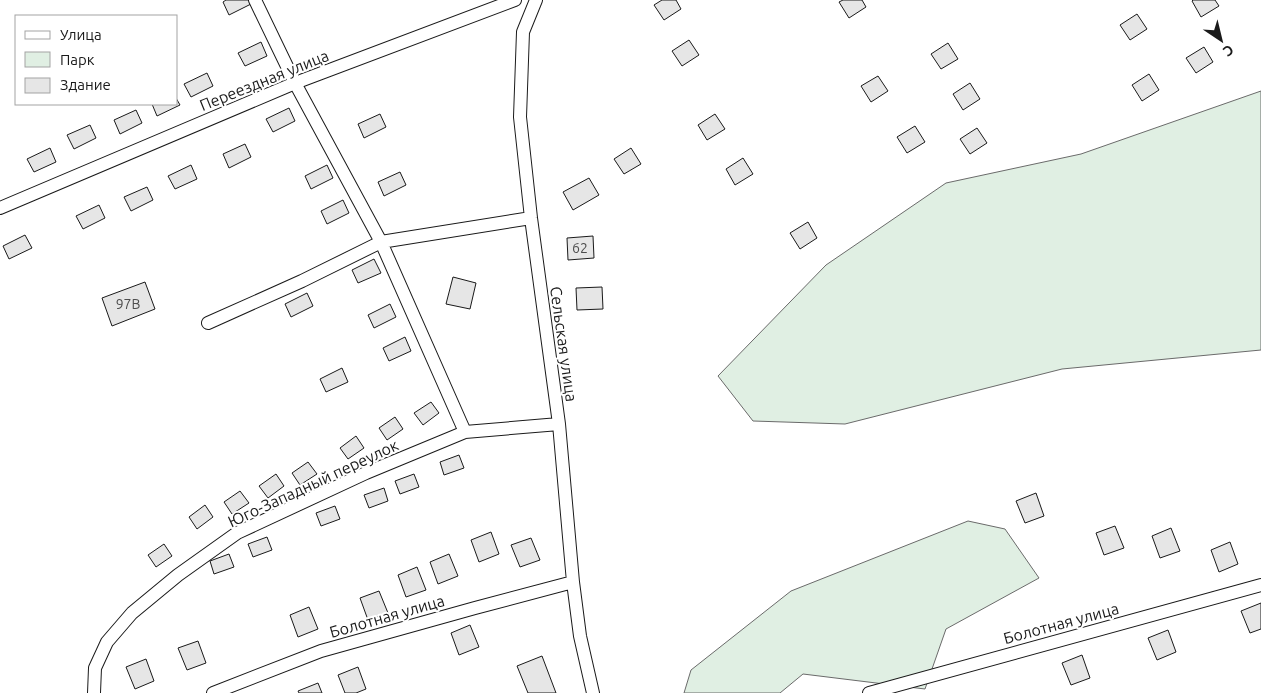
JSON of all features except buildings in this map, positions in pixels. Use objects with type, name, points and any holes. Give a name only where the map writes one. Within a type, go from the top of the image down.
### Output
[{"type":"street","points":[[255,0],[295,84],[381,242],[464,432]]},
{"type":"street","name":"Переездная улица","points":[[0,208],[295,84],[515,0]]},
{"type":"street","name":"Сельская улица","points":[[536,0],[523,32],[520,117],[531,218],[559,424],[573,582],[580,636],[593,693]]},
{"type":"street","points":[[208,323],[302,281],[381,242],[531,218]]},
{"type":"street","name":"Юго-Западный переулок","points":[[94,693],[94,668],[107,642],[132,613],[178,575],[237,533],[464,432],[559,424]]},
{"type":"street","name":"Болотная улица","points":[[213,693],[321,651],[573,582]]},
{"type":"street","name":"Болотная улица","points":[[869,693],[1261,585]]},
{"type":"green space","points":[[1261,91],[1261,350],[1062,369],[845,424],[753,421],[718,376],[826,265],[946,183],[1081,154]]},
{"type":"green space","points":[[968,521],[1005,529],[1039,578],[946,629],[925,689],[803,674],[780,693],[684,693],[691,670],[791,591]]}]
